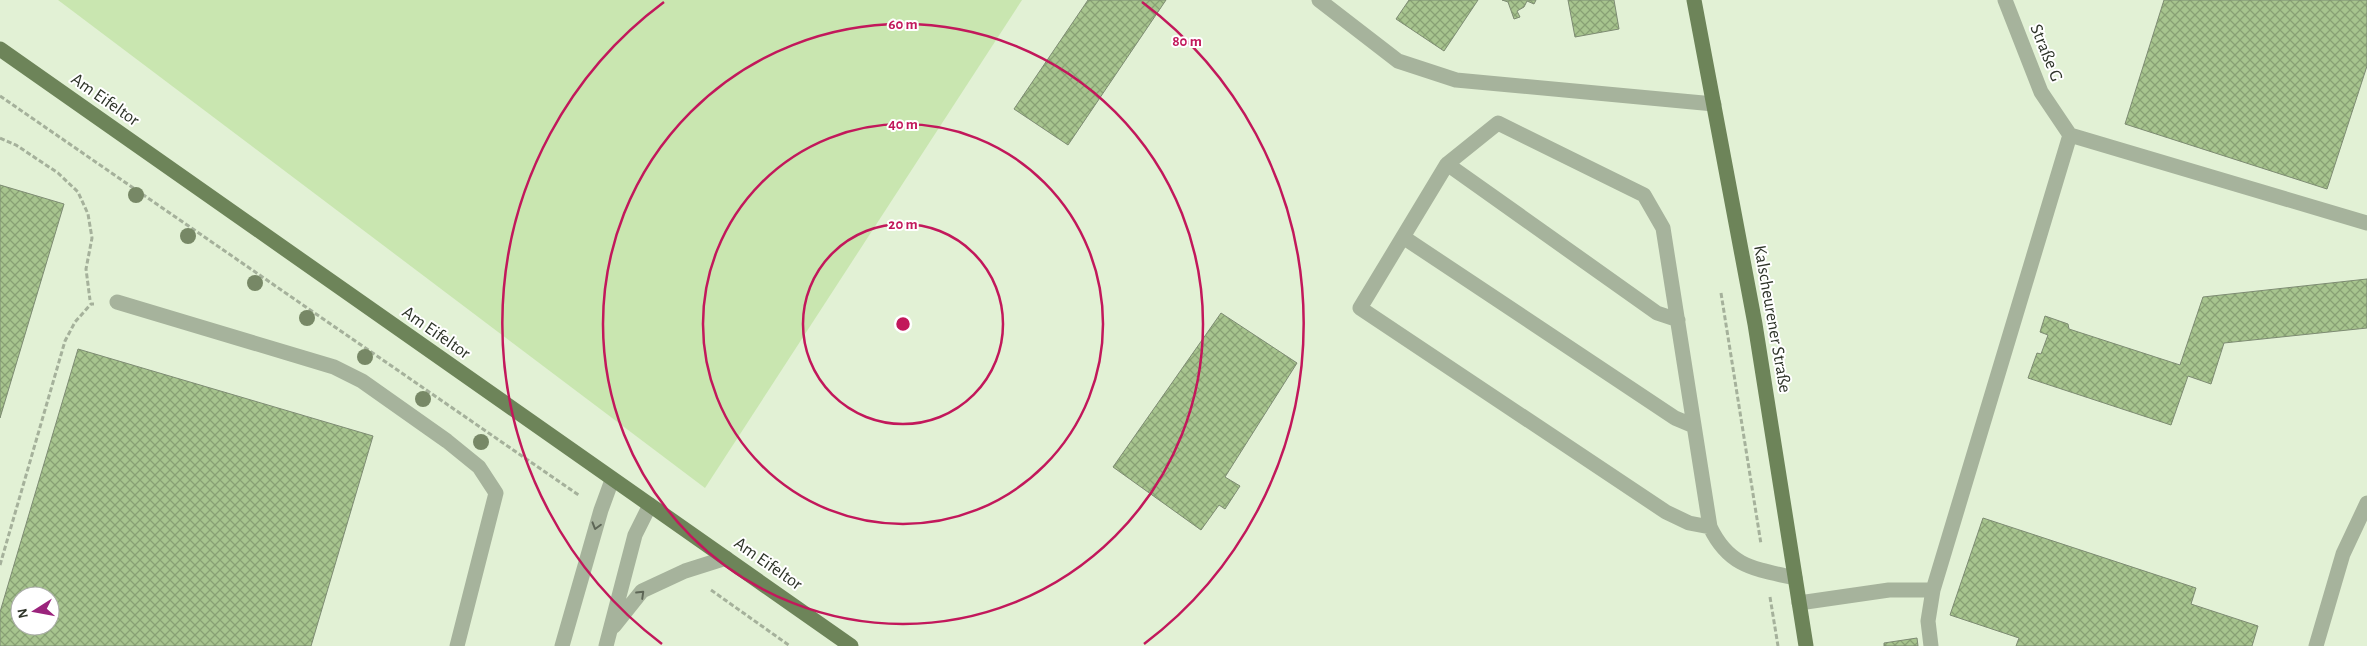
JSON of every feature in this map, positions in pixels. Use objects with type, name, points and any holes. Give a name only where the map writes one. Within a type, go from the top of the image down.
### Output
[{"type":"main road","name":"Kalscheurener Straße","points":[[1694,0],[1755,324],[1806,646]]},
{"type":"main road","name":"Am Eifeltor","points":[[0,49],[851,646]]},
{"type":"street","points":[[1319,0],[1398,61],[1456,80],[1714,104]]},
{"type":"street","name":"Straße G","points":[[2005,0],[2041,92],[2070,135]]},
{"type":"street","points":[[1710,527],[1690,523],[1666,512],[1360,308],[1447,164],[1498,122],[1644,196],[1663,228],[1710,527],[1718,545],[1734,560],[1795,578]]},
{"type":"street","points":[[1932,646],[1928,621],[1933,590],[2070,135],[2367,223]]},
{"type":"street","points":[[1447,164],[1657,313],[1678,320]]},
{"type":"street","points":[[1404,237],[1675,418],[1694,426]]},
{"type":"street","points":[[117,302],[334,367],[362,381],[447,441],[479,467],[496,493],[457,646]]},
{"type":"street","points":[[562,646],[601,510],[612,480]]},
{"type":"street","points":[[2316,646],[2343,554],[2367,503]]},
{"type":"street","points":[[608,639],[635,535],[650,505]]},
{"type":"street","points":[[608,639],[642,591],[685,571],[726,558]]},
{"type":"street","points":[[1799,603],[1889,590],[1933,590]]},
{"type":"path","points":[[0,96],[601,510]]},
{"type":"path","points":[[0,138],[16,145],[58,173],[78,192],[88,214],[92,238],[86,269],[91,304]]},
{"type":"path","points":[[1720,288],[1778,646]]},
{"type":"path","points":[[0,565],[65,341],[75,322],[91,304],[117,302]]},
{"type":"path","points":[[685,571],[790,646]]},
{"type":"green space","points":[[58,0],[1022,0],[705,488]]},
{"type":"building","points":[[1088,0],[1166,0],[1068,145],[1014,109]]},
{"type":"building","points":[[1409,0],[1478,0],[1444,51],[1396,19]]},
{"type":"building","points":[[1502,0],[1536,0],[1534,4],[1527,1],[1524,7],[1517,11],[1520,17],[1514,19],[1508,2]]},
{"type":"building","points":[[1568,0],[1614,0],[1619,29],[1575,37]]},
{"type":"building","points":[[2164,0],[2367,0],[2367,66],[2327,189],[2125,124]]},
{"type":"building","points":[[0,185],[64,204],[0,418]]},
{"type":"building","points":[[2367,279],[2367,328],[2224,343],[2211,384],[2188,376],[2171,425],[2028,378],[2037,353],[2041,354],[2048,335],[2040,332],[2045,316],[2068,324],[2069,329],[2180,365],[2203,297]]},
{"type":"building","points":[[1221,313],[1297,363],[1225,477],[1240,486],[1225,509],[1219,505],[1201,530],[1113,467]]},
{"type":"building","points":[[78,349],[373,436],[311,646],[0,646],[0,612]]},
{"type":"building","points":[[1983,518],[2196,588],[2191,604],[2258,626],[2252,646],[2016,646],[2019,638],[1950,615]]},
{"type":"building","points":[[1917,638],[1918,646],[1884,646],[1884,643]]}]
